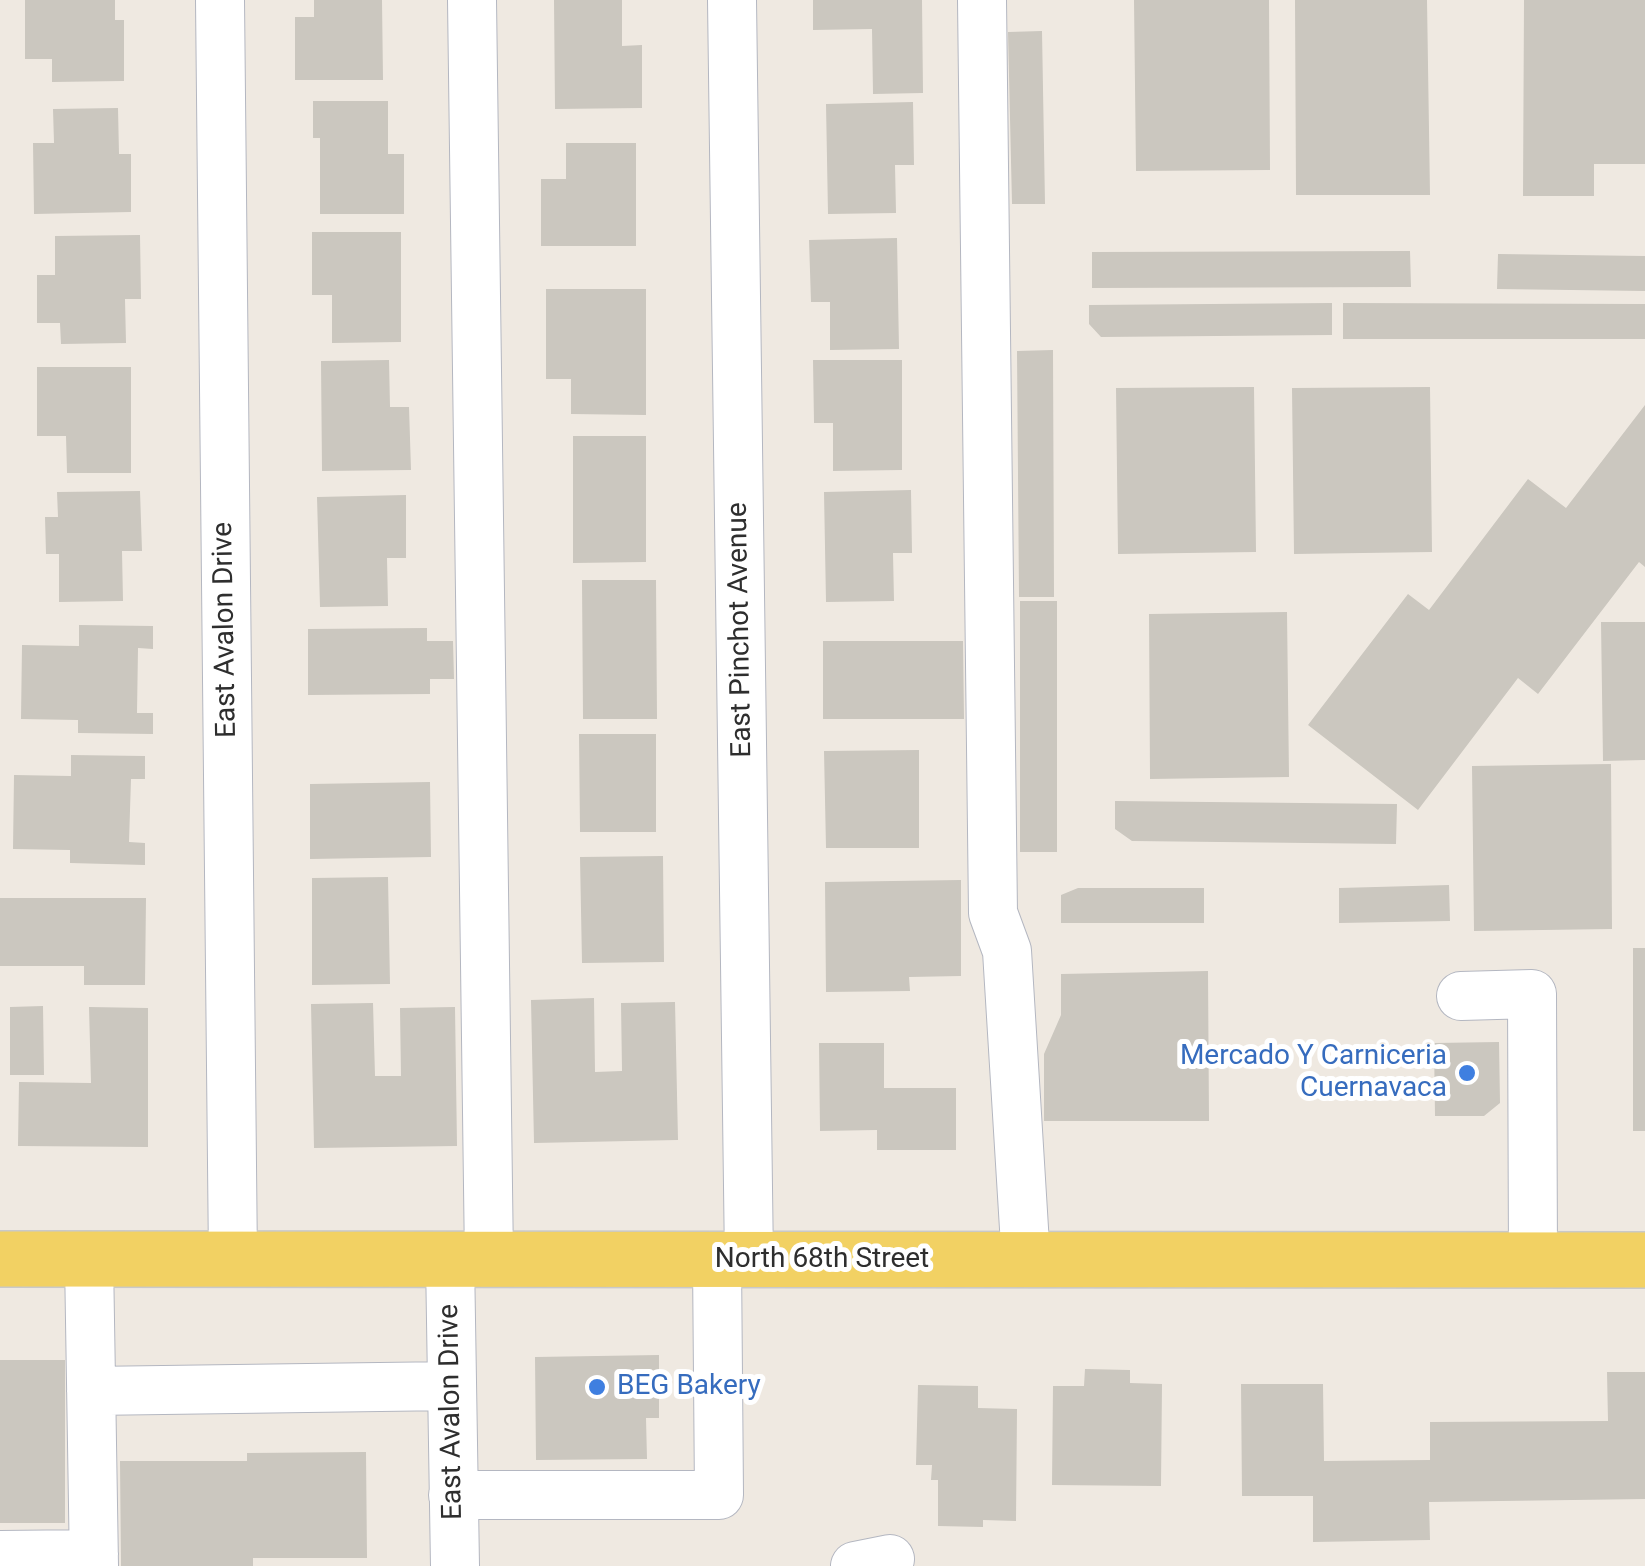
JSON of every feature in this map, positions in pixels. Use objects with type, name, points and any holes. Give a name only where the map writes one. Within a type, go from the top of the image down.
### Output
[{"type":"main road","name":"North 68th Street","points":[[0,1259],[1645,1260]]},
{"type":"street","name":"East Avalon Drive","points":[[220,0],[233,1260]]},
{"type":"street","name":"East Avalon Drive","points":[[455,1566],[452,1386],[470,1259],[472,0]]},
{"type":"street","name":"East Pinchot Avenue","points":[[453,1494],[719,1495],[734,1260],[732,0]]},
{"type":"street","points":[[982,0],[992,913],[1008,952],[1026,1261]]},
{"type":"street","points":[[1461,996],[1532,994],[1536,1196],[1533,1260]]},
{"type":"street","points":[[0,1555],[94,1560],[89,1259]]},
{"type":"street","points":[[92,1391],[452,1386]]},
{"type":"building","points":[[25,0],[115,0],[115,20],[124,20],[124,81],[52,82],[52,59],[25,59]]},
{"type":"building","points":[[314,0],[382,0],[383,80],[295,80],[295,17],[314,17]]},
{"type":"building","points":[[554,0],[622,0],[622,46],[642,45],[642,108],[555,109]]},
{"type":"building","points":[[813,0],[922,0],[923,93],[873,94],[872,29],[813,30]]},
{"type":"building","points":[[1134,0],[1269,0],[1270,170],[1136,171]]},
{"type":"building","points":[[1295,0],[1427,0],[1430,195],[1296,195]]},
{"type":"building","points":[[1524,0],[1645,0],[1645,164],[1594,164],[1594,196],[1523,196]]},
{"type":"building","points":[[1042,31],[1045,204],[1012,204],[1008,32]]},
{"type":"building","points":[[313,101],[388,101],[388,154],[404,154],[404,214],[320,214],[320,138],[313,138]]},
{"type":"building","points":[[913,102],[914,165],[895,165],[896,213],[828,214],[826,104]]},
{"type":"building","points":[[118,108],[119,154],[131,154],[131,212],[34,214],[33,143],[54,143],[53,109]]},
{"type":"building","points":[[566,143],[636,143],[636,246],[541,246],[541,179],[566,179]]},
{"type":"building","points":[[312,232],[401,232],[401,342],[332,343],[332,295],[312,295]]},
{"type":"building","points":[[140,235],[141,299],[125,299],[126,343],[61,344],[60,323],[37,323],[37,275],[55,275],[55,236]]},
{"type":"building","points":[[897,238],[899,349],[830,350],[830,302],[811,302],[809,240]]},
{"type":"building","points":[[1410,251],[1411,287],[1092,288],[1092,252]]},
{"type":"building","points":[[1498,254],[1645,256],[1645,291],[1497,289]]},
{"type":"building","points":[[546,289],[646,289],[646,415],[571,414],[571,379],[546,379]]},
{"type":"building","points":[[1332,303],[1332,335],[1101,337],[1089,324],[1089,305]]},
{"type":"building","points":[[1343,303],[1645,304],[1645,339],[1343,339]]},
{"type":"building","points":[[1053,350],[1054,597],[1019,597],[1017,351]]},
{"type":"building","points":[[389,360],[390,407],[409,407],[411,470],[322,471],[321,361]]},
{"type":"building","points":[[813,360],[902,360],[902,470],[833,471],[833,423],[814,423]]},
{"type":"building","points":[[37,367],[131,367],[131,473],[67,473],[66,436],[37,436]]},
{"type":"building","points":[[1254,387],[1256,552],[1118,554],[1116,388]]},
{"type":"building","points":[[1430,387],[1432,552],[1294,554],[1292,388]]},
{"type":"building","points":[[1645,405],[1645,567],[1639,562],[1538,694],[1518,678],[1418,810],[1308,725],[1408,594],[1429,610],[1528,479],[1566,508]]},
{"type":"building","points":[[573,436],[646,436],[646,562],[573,563]]},
{"type":"building","points":[[911,490],[912,553],[893,553],[894,601],[826,602],[824,492]]},
{"type":"building","points":[[140,491],[142,551],[122,551],[123,601],[59,602],[59,554],[46,554],[45,517],[58,517],[57,492]]},
{"type":"building","points":[[406,495],[406,558],[387,558],[388,606],[320,607],[317,497]]},
{"type":"building","points":[[582,580],[656,580],[657,719],[583,719]]},
{"type":"building","points":[[1020,601],[1057,601],[1057,852],[1020,852]]},
{"type":"building","points":[[1287,612],[1289,777],[1150,779],[1149,614]]},
{"type":"building","points":[[1601,622],[1645,622],[1645,760],[1603,761]]},
{"type":"building","points":[[79,625],[153,626],[153,649],[138,648],[137,713],[153,713],[153,734],[78,733],[78,720],[21,719],[22,645],[79,646]]},
{"type":"building","points":[[427,628],[427,641],[453,641],[454,679],[430,679],[430,694],[308,695],[308,629]]},
{"type":"building","points":[[823,641],[963,641],[964,719],[823,719]]},
{"type":"building","points":[[579,734],[656,734],[656,832],[580,832]]},
{"type":"building","points":[[919,750],[919,848],[826,848],[824,751]]},
{"type":"building","points":[[71,755],[145,756],[145,779],[131,779],[129,842],[145,843],[145,865],[70,863],[70,850],[13,849],[14,775],[71,776]]},
{"type":"building","points":[[1611,764],[1612,929],[1474,931],[1472,766]]},
{"type":"building","points":[[430,782],[431,857],[310,859],[310,784]]},
{"type":"building","points":[[1115,801],[1397,804],[1396,844],[1132,841],[1115,829]]},
{"type":"building","points":[[663,856],[664,962],[582,963],[580,857]]},
{"type":"building","points":[[388,877],[390,984],[312,985],[312,878]]},
{"type":"building","points":[[961,880],[961,976],[909,977],[910,991],[826,992],[825,882]]},
{"type":"building","points":[[1449,885],[1450,921],[1339,923],[1339,888]]},
{"type":"building","points":[[1078,888],[1204,888],[1204,923],[1061,923],[1061,895]]},
{"type":"building","points":[[0,898],[146,898],[145,985],[84,985],[84,966],[0,966]]},
{"type":"building","points":[[1633,948],[1645,948],[1645,1131],[1633,1131]]},
{"type":"building","points":[[1208,971],[1209,1121],[1044,1121],[1044,1054],[1061,1015],[1061,974]]},
{"type":"building","points":[[594,998],[595,1072],[622,1071],[621,1003],[675,1002],[678,1140],[534,1143],[531,1000]]},
{"type":"building","points":[[373,1003],[375,1076],[401,1076],[400,1008],[455,1007],[457,1146],[314,1148],[311,1004]]},
{"type":"building","points":[[43,1006],[44,1075],[10,1075],[10,1007]]},
{"type":"building","points":[[89,1007],[148,1008],[148,1147],[18,1146],[19,1082],[91,1083]]},
{"type":"building","name":"Mercado Y Carniceria Cuernavaca","points":[[1499,1042],[1500,1103],[1484,1116],[1435,1116],[1434,1043]]},
{"type":"building","points":[[819,1043],[884,1043],[884,1088],[956,1088],[956,1150],[877,1150],[877,1130],[820,1131]]},
{"type":"building","name":"BEG Bakery","points":[[659,1355],[659,1418],[646,1418],[647,1459],[536,1460],[535,1357]]},
{"type":"building","points":[[0,1360],[65,1360],[65,1523],[0,1523]]},
{"type":"building","points":[[1085,1369],[1130,1370],[1130,1383],[1162,1384],[1161,1486],[1052,1485],[1053,1386],[1084,1386]]},
{"type":"building","points":[[1607,1372],[1645,1372],[1645,1499],[1429,1502],[1430,1540],[1313,1542],[1313,1496],[1242,1496],[1241,1384],[1323,1384],[1324,1461],[1430,1460],[1430,1422],[1608,1421]]},
{"type":"building","points":[[918,1385],[978,1386],[978,1408],[1017,1409],[1016,1521],[983,1520],[983,1527],[938,1526],[938,1480],[931,1480],[932,1465],[916,1465]]},
{"type":"building","points":[[366,1452],[367,1558],[253,1558],[253,1566],[121,1566],[120,1461],[247,1461],[247,1453]]},
{"type":"place","name":"Mercado Y Carniceria Cuernavaca","points":[[1467,1073]]},
{"type":"place","name":"BEG Bakery","points":[[597,1387]]}]
